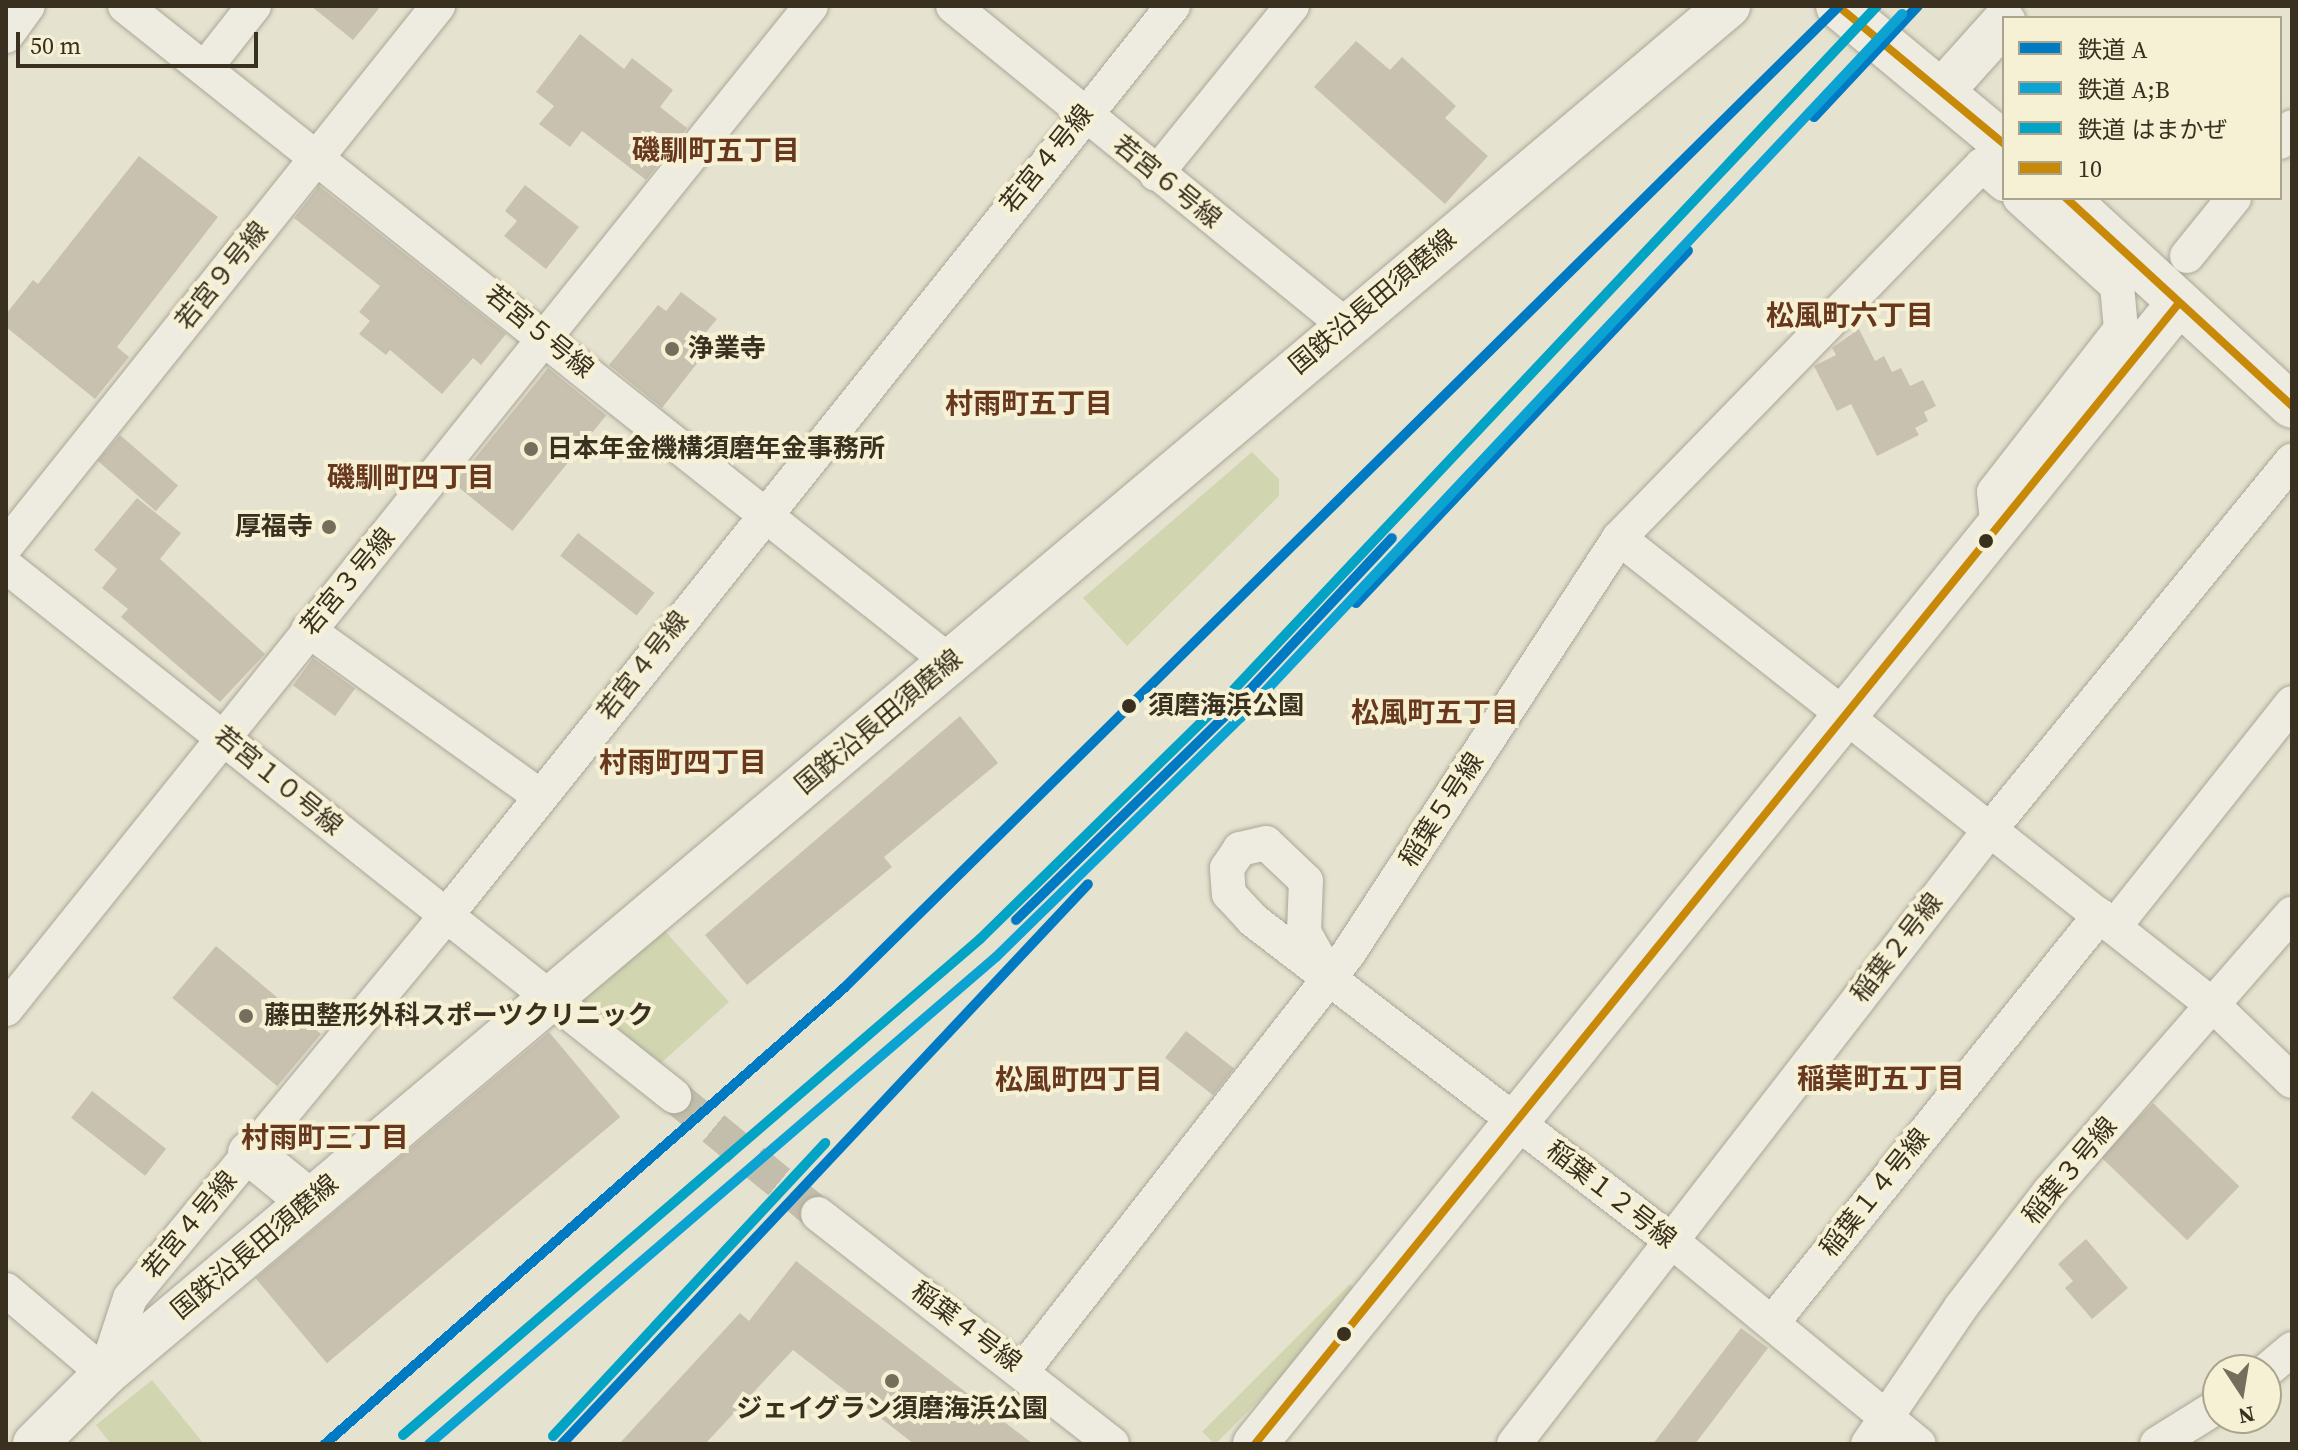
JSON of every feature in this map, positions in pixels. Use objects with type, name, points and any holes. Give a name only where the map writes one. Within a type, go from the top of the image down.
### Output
[{"type":"street","points":[[6,36],[28,6]]},
{"type":"street","name":"若宮５号線","points":[[125,6],[319,156],[950,662]]},
{"type":"street","points":[[205,68],[254,6]]},
{"type":"street","name":"若宮９号線","points":[[6,546],[438,6]]},
{"type":"street","name":"若宮３号線","points":[[6,1009],[221,734],[549,340],[811,6]]},
{"type":"street","name":"若宮６号線","points":[[953,6],[1345,325]]},
{"type":"street","name":"若宮４号線","points":[[105,1374],[130,1298],[445,917],[763,513],[1173,6]]},
{"type":"street","points":[[1156,174],[1292,6]]},
{"type":"street","name":"国鉄沿長田須磨線","points":[[35,1444],[105,1374],[1345,325],[1728,6]]},
{"type":"street","points":[[1838,6],[1943,90],[1997,164]]},
{"type":"street","points":[[1943,90],[2002,24]]},
{"type":"street","name":"稲葉５号線","points":[[1023,1370],[1330,979],[1619,538],[1997,164]]},
{"type":"street","points":[[1998,530],[1994,492],[2121,329],[2117,286],[2022,200]]},
{"type":"street","points":[[2068,200],[2292,406]]},
{"type":"street","points":[[2187,256],[2232,200]]},
{"type":"street","points":[[1255,1444],[1519,1123],[2179,303]]},
{"type":"street","name":"稲葉２号線","points":[[1514,1444],[1669,1239],[1988,832],[2292,461]]},
{"type":"street","points":[[1619,538],[1844,720],[2107,921],[2287,1066]]},
{"type":"street","name":"若宮１０号線","points":[[6,566],[221,734],[547,1000]]},
{"type":"street","points":[[308,630],[540,796]]},
{"type":"street","name":"稲葉１４号線","points":[[1772,1323],[2292,703]]},
{"type":"street","name":"稲葉３号線","points":[[1878,1431],[1961,1307],[2050,1191],[2292,914]]},
{"type":"street","name":"稲葉１２号線","points":[[1330,979],[1480,1101],[1519,1123],[1772,1323],[1878,1431],[1919,1444]]},
{"type":"street","points":[[547,1000],[674,1096]]},
{"type":"street","points":[[250,1153],[309,1201]]},
{"type":"street","name":"稲葉４号線","points":[[818,1214],[1023,1370],[1112,1444]]},
{"type":"street","points":[[6,1290],[105,1374]]},
{"type":"street","points":[[2157,1444],[2202,1416]]},
{"type":"green space","points":[[1252,452],[1279,479],[1279,496],[1127,646],[1083,598]]},
{"type":"green space","points":[[664,930],[729,1002],[661,1063],[575,1001]]},
{"type":"green space","points":[[1350,1284],[1363,1297],[1215,1444],[1202,1432]]},
{"type":"green space","points":[[152,1380],[204,1444],[111,1444],[96,1425]]},
{"type":"building","points":[[311,6],[381,6],[353,40]]},
{"type":"building","points":[[580,34],[624,69],[632,58],[673,90],[660,107],[687,128],[646,180],[582,131],[570,147],[539,124],[554,106],[536,92]]},
{"type":"building","points":[[1356,41],[1390,70],[1402,57],[1456,106],[1445,118],[1488,156],[1445,204],[1314,87]]},
{"type":"building","points":[[139,156],[218,217],[117,347],[129,357],[95,399],[6,327],[6,314],[33,280],[38,284]]},
{"type":"building","points":[[525,185],[579,227],[546,269],[504,236],[517,221],[505,211]]},
{"type":"building","points":[[319,186],[506,334],[481,365],[473,358],[442,394],[390,350],[386,355],[359,334],[370,321],[359,312],[380,286],[294,218]]},
{"type":"building","name":"浄業寺","points":[[681,292],[717,319],[703,336],[713,343],[662,408],[609,365],[658,305],[666,311]]},
{"type":"building","points":[[1859,329],[1875,361],[1884,356],[1892,372],[1901,368],[1910,386],[1923,380],[1936,406],[1924,412],[1928,421],[1915,428],[1919,435],[1877,456],[1851,404],[1837,411],[1814,366],[1836,355],[1832,348]]},
{"type":"building","name":"日本年金機構須磨年金事務所","points":[[548,368],[606,415],[513,531],[454,484]]},
{"type":"building","points":[[120,435],[178,486],[156,511],[98,461]]},
{"type":"building","points":[[137,498],[181,533],[160,559],[265,654],[220,702],[121,617],[128,609],[102,588],[117,569],[94,550]]},
{"type":"building","points":[[578,533],[654,593],[637,616],[560,556]]},
{"type":"building","points":[[313,658],[355,689],[335,716],[293,686]]},
{"type":"building","points":[[960,716],[998,763],[884,857],[892,867],[747,985],[705,935]]},
{"type":"building","name":"藤田整形外科スポーツクリニック","points":[[216,946],[321,1034],[277,1086],[172,998]]},
{"type":"building","points":[[1186,1031],[1234,1069],[1213,1095],[1165,1058]]},
{"type":"building","points":[[549,1032],[620,1117],[327,1363],[256,1278]]},
{"type":"building","points":[[92,1091],[166,1149],[145,1176],[71,1118]]},
{"type":"building","points":[[2153,1103],[2239,1186],[2187,1240],[2101,1157]]},
{"type":"building","points":[[2086,1239],[2128,1288],[2092,1319],[2065,1288],[2073,1281],[2058,1264]]},
{"type":"building","name":"ジェイグラン須磨海浜公園","points":[[796,1261],[1033,1444],[914,1444],[793,1350],[705,1444],[619,1444],[740,1313],[749,1321]]},
{"type":"building","points":[[1741,1328],[1768,1348],[1695,1444],[1653,1444]]},
{"type":"tunnel","points":[[674,1096],[818,1214]]},
{"type":"rail line","name":"A","points":[[325,1444],[844,988],[1839,6]]},
{"type":"rail line","name":"はまかぜ","points":[[403,1435],[980,939],[1223,701],[1877,6]]},
{"type":"rail line","name":"A","points":[[1814,117],[1918,6]]},
{"type":"rail line","name":"A;B","points":[[429,1444],[996,957],[1241,717],[1902,14]]},
{"type":"rail line","name":"A","points":[[1356,603],[1688,251]]},
{"type":"rail line","name":"A","points":[[1016,920],[1232,709],[1392,538]]},
{"type":"rail line","name":"A","points":[[562,1444],[1088,884]]},
{"type":"rail line","name":"はまかぜ","points":[[553,1436],[825,1143]]},
{"type":"transit line","name":"10","points":[[1838,6],[2002,142]]},
{"type":"transit line","name":"10","points":[[2068,200],[2292,406]]},
{"type":"transit line","name":"10","points":[[1255,1444],[2179,303]]},
{"type":"place","name":"浄業寺","points":[[672,349]]},
{"type":"place","name":"日本年金機構須磨年金事務所","points":[[531,449]]},
{"type":"place","name":"厚福寺","points":[[329,527]]},
{"type":"place","name":"須磨海浜公園","points":[[1129,706]]},
{"type":"place","name":"藤田整形外科スポーツクリニック","points":[[246,1016]]},
{"type":"place","name":"ジェイグラン須磨海浜公園","points":[[892,1381]]},
{"type":"district","name":"磯馴町五丁目","points":[[716,150]]},
{"type":"district","name":"松風町六丁目","points":[[1850,315]]},
{"type":"district","name":"村雨町五丁目","points":[[1029,403]]},
{"type":"district","name":"磯馴町四丁目","points":[[411,477]]},
{"type":"district","name":"松風町五丁目","points":[[1435,712]]},
{"type":"district","name":"村雨町四丁目","points":[[683,762]]},
{"type":"district","name":"稲葉町五丁目","points":[[1881,1078]]},
{"type":"district","name":"松風町四丁目","points":[[1079,1079]]},
{"type":"district","name":"村雨町三丁目","points":[[325,1137]]}]
